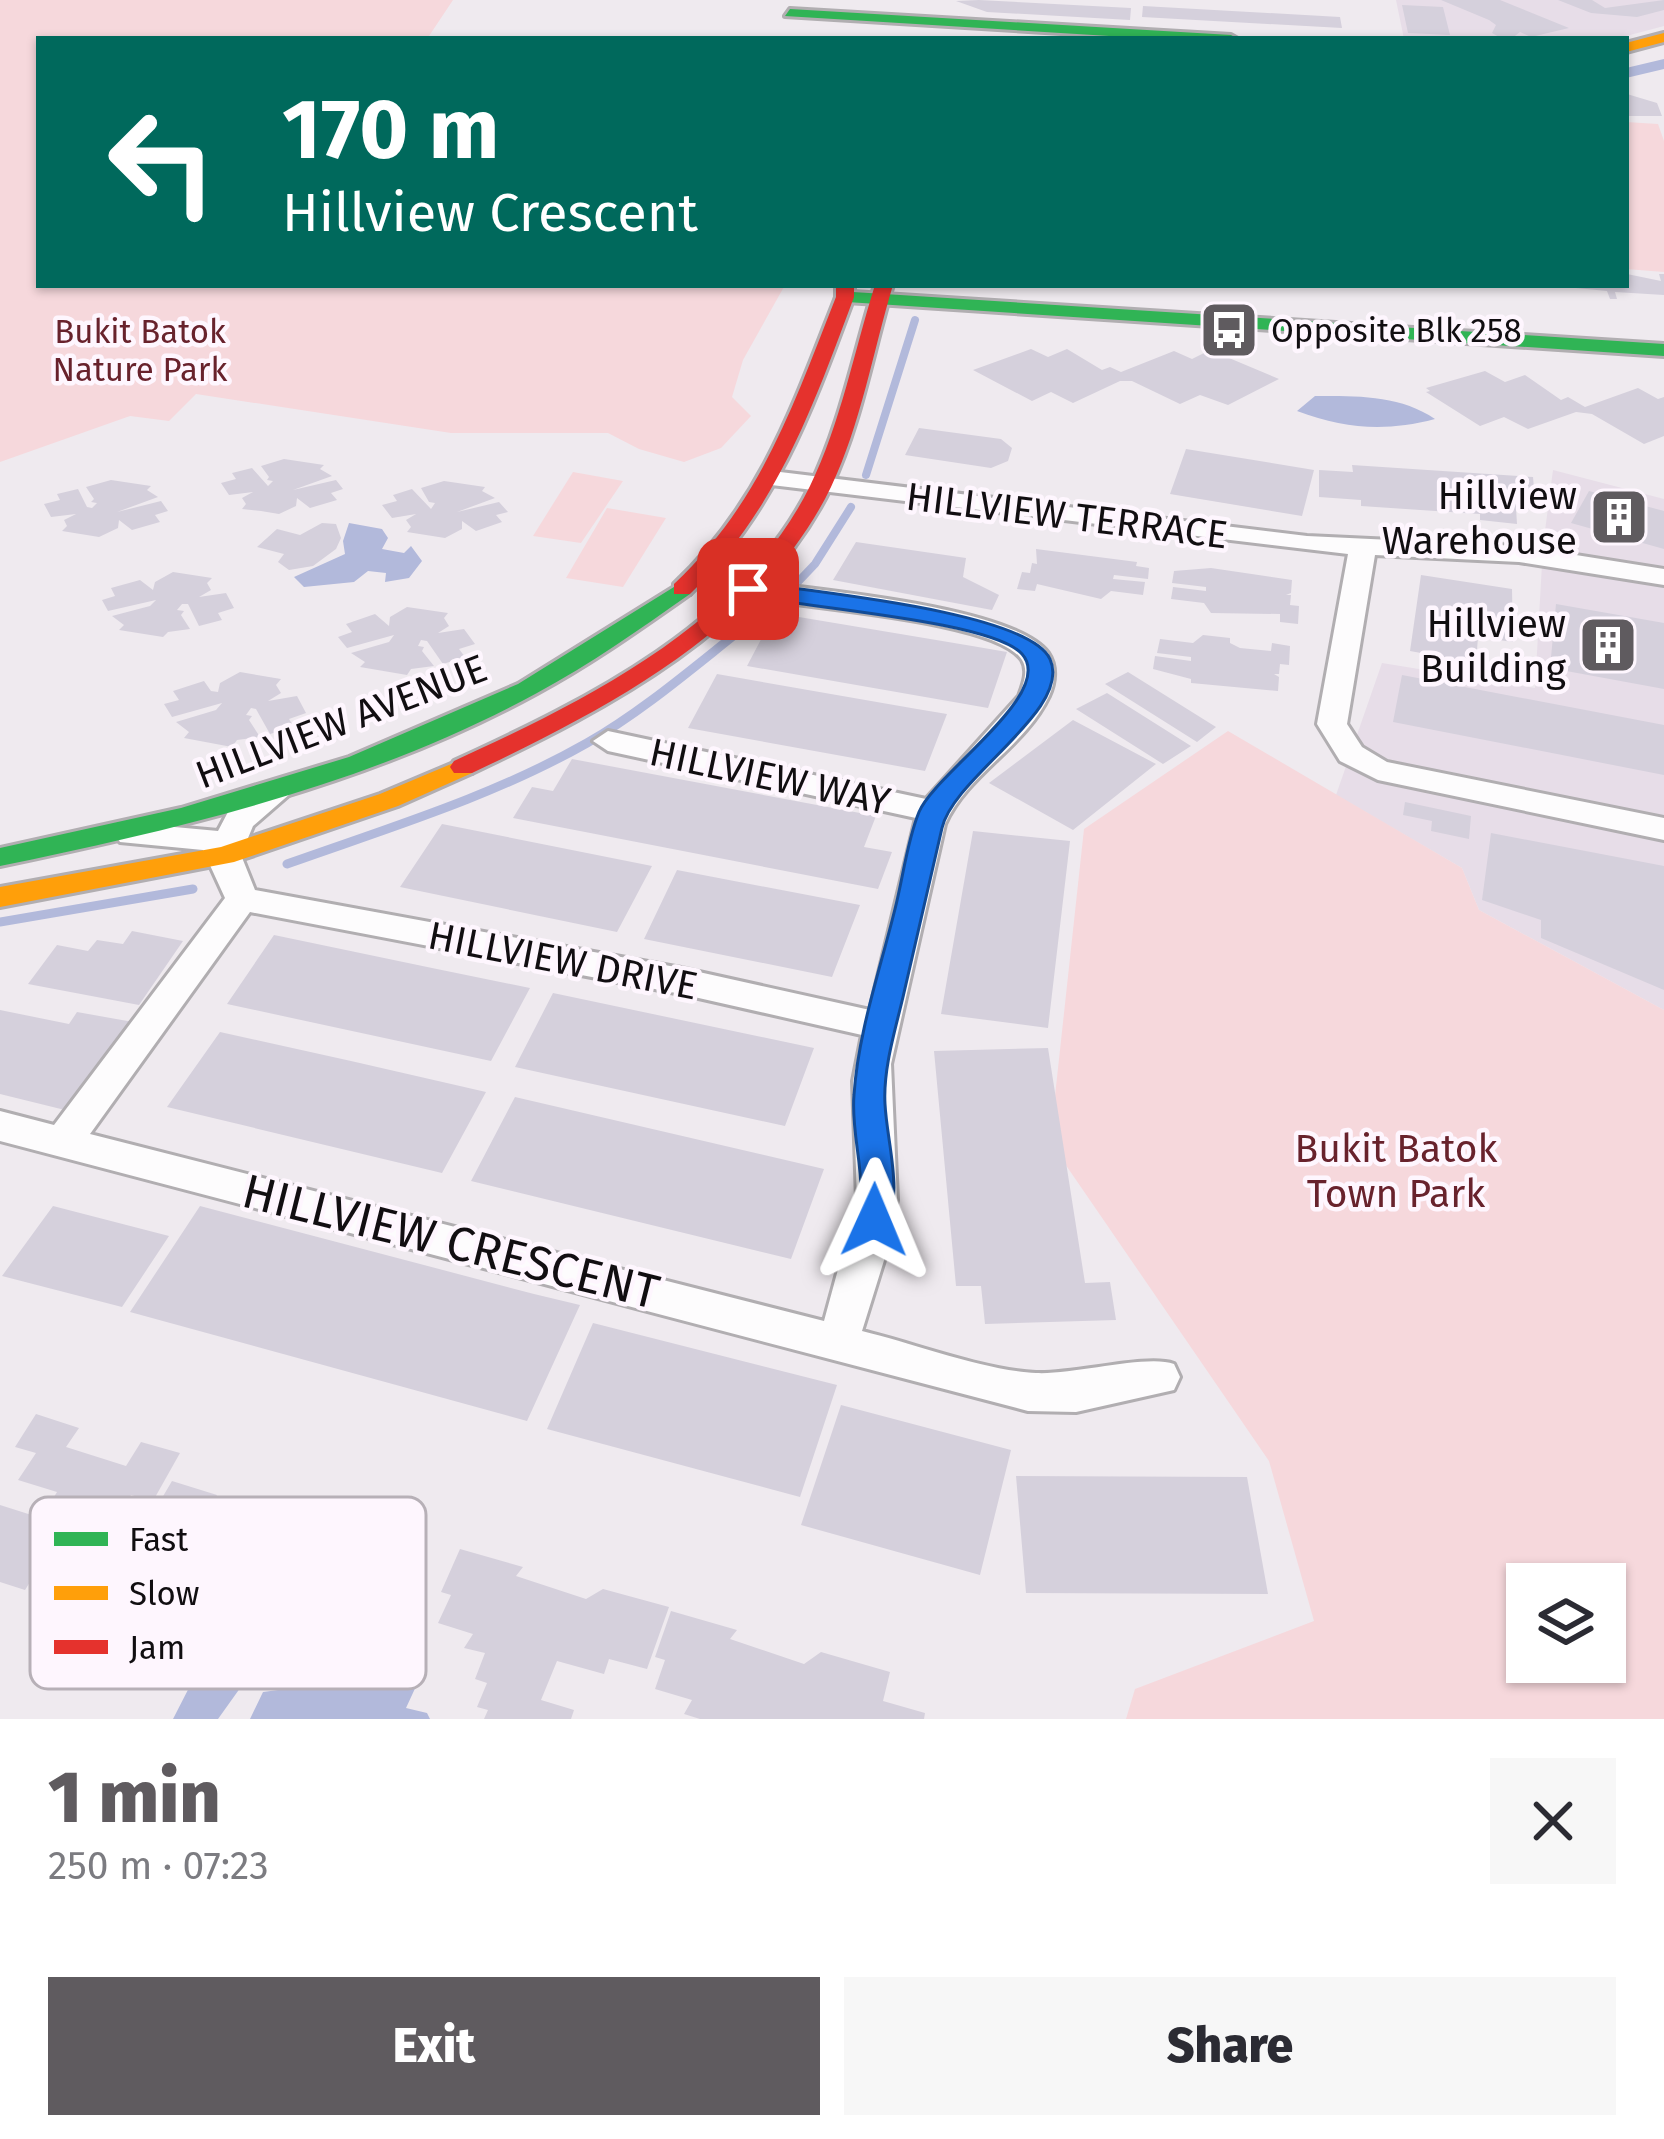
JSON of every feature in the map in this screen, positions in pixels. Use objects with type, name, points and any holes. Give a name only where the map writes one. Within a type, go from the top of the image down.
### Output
[{"type":"street","points":[[803,21],[1079,36]]},
{"type":"street","points":[[803,21],[1160,36]]},
{"type":"street","points":[[1629,50],[1664,41]]},
{"type":"street","points":[[881,289],[1664,350]]},
{"type":"street","points":[[0,897],[224,856],[449,776],[631,680],[748,589],[771,565],[821,486],[881,289]]},
{"type":"street","points":[[844,291],[881,289],[1664,332]]},
{"type":"street","name":"HILLVIEW AVENUE","points":[[0,857],[130,833],[275,793],[440,732],[543,682],[650,615],[727,546],[772,479],[844,291]]},
{"type":"street","name":"HILLVIEW TERRACE","points":[[772,479],[1362,549],[1519,554],[1664,578]]},
{"type":"street","points":[[1362,549],[1332,724],[1352,754],[1394,774],[1664,829]]},
{"type":"street","points":[[748,589],[981,626],[1028,645],[1040,662],[1040,682],[1028,708],[965,770],[932,811],[874,1057],[868,1099],[878,1196],[870,1245],[838,1341]]},
{"type":"street","points":[[543,682],[598,676],[631,680]]},
{"type":"street","name":"HILLVIEW WAY","points":[[608,741],[932,811]]},
{"type":"street","points":[[224,856],[238,820],[275,793]]},
{"type":"street","points":[[63,1141],[242,898],[220,847],[198,836],[130,833]]},
{"type":"street","name":"HILLVIEW DRIVE","points":[[242,898],[884,1026]]},
{"type":"street","name":"HILLVIEW CRESCENT","points":[[0,1126],[1028,1392],[1076,1394],[1159,1377]]},
{"type":"shaded area","points":[[1396,0],[1664,0],[1664,26],[1626,36],[1403,36]]},
{"type":"shaded area","points":[[1553,470],[1664,499],[1664,1010],[1479,910],[1462,868],[1336,795],[1382,663],[1535,688],[1543,546]]},
{"type":"green space","name":"Bukit Batok Nature Park","points":[[0,0],[453,0],[429,36],[36,36],[36,288],[783,288],[743,360],[732,397],[751,416],[721,448],[684,462],[639,449],[608,433],[451,433],[196,394],[169,421],[130,416],[0,462]]},
{"type":"green space","points":[[1629,122],[1658,124],[1664,141],[1664,272],[1629,269]]},
{"type":"green space","points":[[573,472],[623,481],[581,543],[533,536]]},
{"type":"green space","points":[[607,508],[666,518],[623,587],[566,578]]},
{"type":"green space","name":"Bukit Batok Town Park","points":[[1228,731],[1462,868],[1479,910],[1664,1010],[1664,1719],[1126,1719],[1135,1689],[1314,1621],[1269,1461],[1050,1142],[1084,829]]},
{"type":"water","points":[[1315,396],[1393,401],[1435,419],[1366,427],[1297,411]]},
{"type":"water","points":[[349,523],[382,529],[388,538],[382,549],[404,553],[411,546],[422,561],[409,578],[385,582],[386,573],[368,571],[354,582],[304,587],[294,577],[345,554],[343,541]]},
{"type":"water","points":[[188,1689],[239,1689],[218,1719],[173,1719]]},
{"type":"water","points":[[415,1689],[406,1708],[427,1713],[430,1719],[250,1719],[263,1692]]},
{"type":"building","points":[[1441,0],[1500,0],[1569,28],[1535,36],[1520,32],[1497,36],[1492,33],[1496,25]]},
{"type":"building","points":[[1558,0],[1592,0],[1605,8],[1664,0],[1664,10],[1637,17],[1591,13]]},
{"type":"building","points":[[956,1],[1131,8],[1130,20],[987,12]]},
{"type":"building","points":[[1402,5],[1443,7],[1450,35],[1408,33]]},
{"type":"building","points":[[1143,6],[1340,17],[1342,28],[1142,17]]},
{"type":"building","points":[[1629,95],[1657,103],[1662,116],[1629,116]]},
{"type":"building","points":[[1629,274],[1661,281],[1659,274],[1664,274],[1664,295],[1615,292],[1617,299],[1610,299],[1607,291],[1576,288],[1629,288]]},
{"type":"building","points":[[1031,349],[1048,357],[1067,349],[1102,370],[1110,367],[1121,372],[1174,351],[1192,359],[1210,350],[1279,379],[1228,405],[1200,395],[1180,404],[1132,381],[1120,381],[1073,403],[1051,392],[1032,401],[973,370]]},
{"type":"building","points":[[1485,371],[1505,382],[1525,375],[1561,400],[1568,397],[1585,407],[1638,388],[1658,399],[1664,397],[1664,436],[1644,444],[1592,414],[1576,412],[1528,429],[1504,417],[1480,426],[1426,392],[1430,391],[1426,388]]},
{"type":"building","points":[[919,428],[1001,439],[1012,448],[1008,461],[991,468],[905,455]]},
{"type":"building","points":[[1186,449],[1314,470],[1302,516],[1170,494]]},
{"type":"building","points":[[284,459],[324,465],[320,469],[332,476],[293,490],[336,480],[343,489],[331,493],[337,500],[310,508],[297,498],[296,506],[279,514],[242,509],[246,504],[242,498],[253,492],[229,495],[221,483],[236,479],[232,473],[252,468],[268,486],[273,481],[267,480],[261,466]]},
{"type":"building","points":[[1352,465],[1533,477],[1536,510],[1516,508],[1517,524],[1480,520],[1480,514],[1361,506],[1361,500],[1319,497],[1319,470],[1353,472]]},
{"type":"building","points":[[111,480],[151,486],[147,490],[158,497],[117,512],[161,501],[168,511],[155,515],[160,522],[132,530],[119,520],[118,528],[99,537],[62,531],[67,526],[64,520],[76,514],[51,517],[44,504],[60,500],[57,494],[78,489],[92,508],[97,503],[91,502],[94,499],[86,487]]},
{"type":"building","points":[[444,481],[485,487],[482,491],[495,498],[457,512],[499,502],[508,512],[496,515],[502,522],[476,531],[462,521],[462,529],[445,538],[407,532],[411,527],[406,520],[416,514],[392,518],[382,505],[397,501],[393,495],[412,489],[431,509],[435,503],[429,502],[421,488]]},
{"type":"building","name":"Hillview Warehouse","points":[[1589,491],[1664,511],[1664,549],[1571,523]]},
{"type":"building","points":[[322,523],[336,524],[341,538],[336,549],[313,566],[289,570],[278,562],[284,554],[257,547],[277,529],[300,535]]},
{"type":"building","points":[[856,542],[966,558],[963,577],[999,595],[992,610],[833,580]]},
{"type":"building","points":[[1036,549],[1137,562],[1136,566],[1149,568],[1148,579],[1114,575],[1113,579],[1145,582],[1143,595],[1111,591],[1101,599],[1037,584],[1035,591],[1017,589],[1022,572],[1030,573],[1032,563],[1037,564]]},
{"type":"building","points":[[1211,568],[1292,580],[1291,593],[1286,595],[1291,595],[1290,605],[1299,606],[1298,624],[1280,622],[1280,614],[1211,613],[1204,603],[1171,599],[1173,587],[1206,591],[1206,587],[1172,583],[1174,571]]},
{"type":"building","points":[[173,572],[212,578],[207,583],[211,590],[199,597],[226,593],[234,608],[218,613],[222,620],[199,626],[188,604],[182,604],[177,610],[184,611],[181,615],[190,629],[163,637],[119,630],[124,625],[112,616],[156,600],[108,611],[102,600],[115,596],[111,588],[140,580],[153,590],[155,582]]},
{"type":"building","points":[[1421,575],[1512,589],[1513,642],[1478,637],[1476,663],[1410,651]]},
{"type":"building","name":"Hillview Building","points":[[1556,604],[1664,623],[1664,689],[1550,668]]},
{"type":"building","points":[[407,607],[448,613],[444,618],[449,626],[438,633],[464,629],[475,644],[459,649],[465,657],[443,664],[427,641],[421,640],[418,646],[424,647],[422,651],[434,666],[411,669],[407,675],[360,667],[365,662],[351,653],[389,642],[394,635],[347,648],[338,637],[352,632],[346,624],[375,614],[389,626],[390,617]]},
{"type":"building","points":[[775,613],[1007,652],[988,708],[747,666]]},
{"type":"building","points":[[1203,635],[1230,638],[1240,648],[1271,651],[1272,643],[1290,646],[1289,665],[1280,664],[1279,674],[1274,674],[1279,677],[1278,691],[1191,683],[1191,679],[1153,669],[1155,656],[1191,661],[1191,657],[1157,653],[1160,639],[1193,643]]},
{"type":"building","points":[[240,672],[281,679],[276,685],[281,693],[268,701],[297,696],[306,713],[289,719],[294,727],[270,734],[251,708],[246,715],[252,716],[249,720],[260,737],[237,740],[232,747],[184,738],[189,732],[176,722],[216,710],[222,703],[172,717],[164,704],[179,700],[173,691],[204,681],[218,692],[220,683]]},
{"type":"building","points":[[1128,672],[1216,727],[1197,742],[1105,684]]},
{"type":"building","points":[[717,674],[947,714],[925,771],[688,728]]},
{"type":"building","points":[[1402,675],[1664,725],[1664,775],[1393,722]]},
{"type":"building","points":[[1107,693],[1191,746],[1163,764],[1076,709]]},
{"type":"building","points":[[1073,720],[1156,764],[1073,830],[989,783]]},
{"type":"building","points":[[572,759],[876,816],[864,847],[892,852],[878,889],[513,818],[532,787],[553,791]]},
{"type":"building","points":[[1405,802],[1471,816],[1469,839],[1431,831],[1432,821],[1403,815]]},
{"type":"building","points":[[442,824],[652,866],[617,932],[400,887]]},
{"type":"building","points":[[973,831],[1070,841],[1048,1028],[941,1014]]},
{"type":"building","points":[[1491,833],[1664,866],[1664,990],[1541,938],[1541,920],[1482,900]]},
{"type":"building","points":[[677,870],[860,905],[832,977],[644,939]]},
{"type":"building","points":[[132,931],[183,941],[139,1005],[28,984],[57,945],[88,951],[97,940],[123,944]]},
{"type":"building","points":[[274,935],[530,988],[491,1061],[227,1004]]},
{"type":"building","points":[[553,993],[814,1048],[785,1126],[515,1067]]},
{"type":"building","points":[[0,1010],[69,1024],[77,1012],[133,1022],[69,1111],[0,1094]]},
{"type":"building","points":[[220,1032],[486,1092],[442,1173],[167,1107]]},
{"type":"building","points":[[1048,1048],[1085,1283],[1110,1282],[1116,1320],[985,1324],[981,1286],[956,1286],[934,1051]]},
{"type":"building","points":[[515,1097],[824,1169],[791,1259],[471,1181]]},
{"type":"building","points":[[53,1206],[169,1236],[122,1307],[2,1276]]},
{"type":"building","points":[[200,1206],[580,1305],[527,1421],[130,1312]]},
{"type":"building","points":[[593,1323],[837,1385],[800,1497],[547,1429]]},
{"type":"building","points":[[841,1405],[1011,1450],[980,1575],[801,1525]]},
{"type":"building","points":[[36,1414],[79,1428],[66,1447],[126,1466],[141,1442],[180,1453],[155,1497],[54,1497],[57,1492],[18,1480],[36,1453],[15,1447]]},
{"type":"building","points":[[1016,1476],[1247,1477],[1268,1594],[1026,1593]]},
{"type":"building","points":[[172,1481],[217,1495],[216,1497],[163,1497]]},
{"type":"building","points":[[0,1505],[30,1515],[30,1582],[25,1590],[0,1582]]},
{"type":"building","points":[[460,1549],[523,1567],[516,1576],[586,1599],[603,1589],[669,1607],[647,1669],[609,1659],[604,1674],[557,1661],[541,1700],[574,1710],[571,1719],[484,1719],[488,1710],[477,1707],[487,1683],[475,1679],[485,1653],[464,1648],[473,1634],[438,1623],[451,1595],[441,1592]]},
{"type":"building","points":[[671,1611],[737,1630],[730,1639],[804,1664],[821,1652],[890,1672],[883,1701],[925,1713],[924,1719],[700,1719],[684,1714],[692,1700],[655,1689],[665,1660],[655,1657]]},
{"type":"waterway","points":[[1629,72],[1664,64]]},
{"type":"waterway","points":[[866,475],[915,320]]},
{"type":"waterway","points":[[796,584],[815,564],[851,507]]},
{"type":"waterway","points":[[733,636],[773,604]]},
{"type":"waterway","points":[[287,864],[440,810],[552,762],[626,718],[737,633]]},
{"type":"waterway","points":[[0,922],[193,889]]},
{"type":"traffic: fast","points":[[790,13],[1180,36]]},
{"type":"traffic: fast","points":[[853,298],[1664,350]]},
{"type":"traffic: fast","points":[[0,857],[181,817],[358,763],[526,689],[606,643],[682,589]]},
{"type":"traffic: slow","points":[[1629,47],[1664,37]]},
{"type":"traffic: slow","points":[[0,897],[224,856],[389,800],[463,767]]},
{"type":"traffic: jam","points":[[682,589],[740,526],[762,491],[799,416],[845,288]]},
{"type":"traffic: jam","points":[[463,767],[616,688],[716,617],[759,576],[795,532],[821,485],[883,288]]},
{"type":"place","name":"Opposite Blk 258","points":[[1229,330]]},
{"type":"place","name":"Hillview Warehouse","points":[[1619,517]]},
{"type":"place","name":"Hillview Building","points":[[1608,645]]},
{"type":"route","points":[[748,589],[981,626],[1028,645],[1040,662],[1040,682],[1028,708],[965,770],[932,811],[868,1099],[878,1196],[874,1220]]}]
